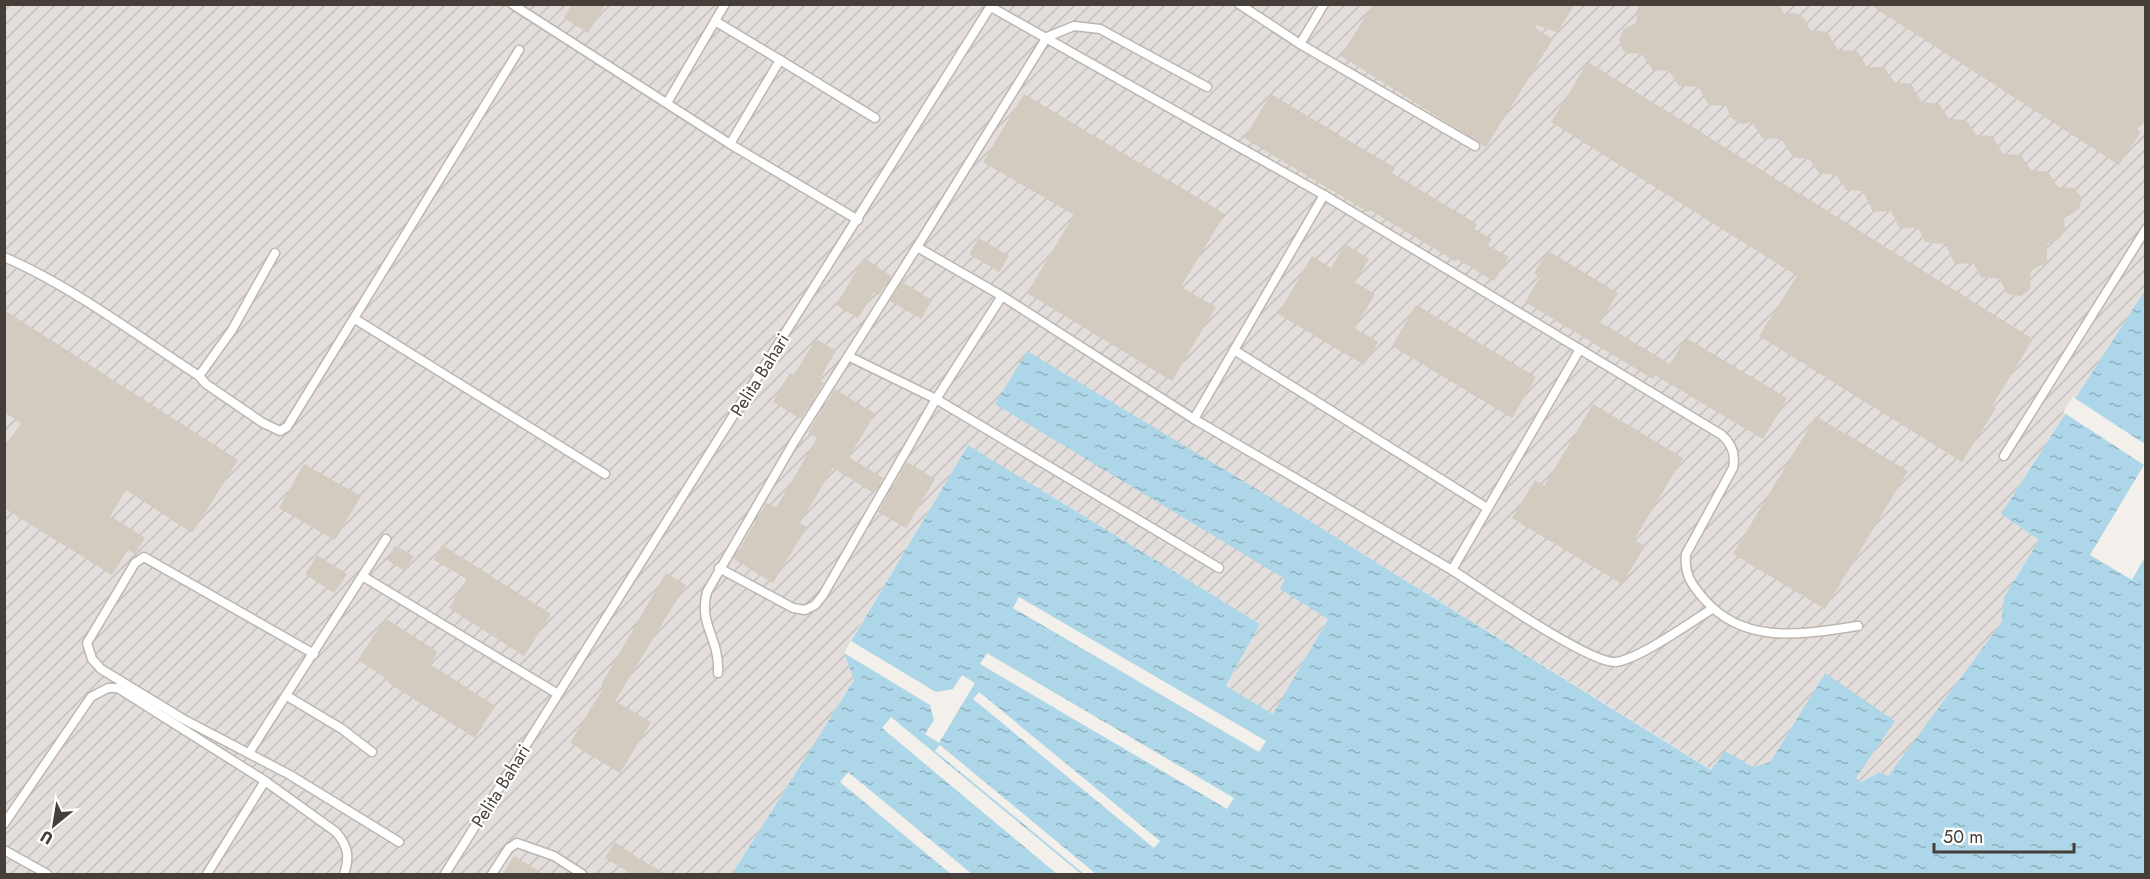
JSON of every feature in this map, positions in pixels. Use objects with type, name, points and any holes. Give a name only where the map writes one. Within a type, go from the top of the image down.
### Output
[{"type":"lane","points":[[512,4],[729,144],[858,220]]},
{"type":"lane","points":[[667,103],[725,4]]},
{"type":"lane","points":[[1239,4],[1300,44],[1475,146]]},
{"type":"lane","points":[[1300,44],[1324,4]]},
{"type":"lane","points":[[991,6],[1324,195],[1730,442],[1735,460],[1733,468],[1686,554],[1685,569],[1691,584],[1712,609],[1740,627],[1768,635],[1794,635],[1858,626]]},
{"type":"lane","name":"Pelita Bahari","points":[[445,874],[991,6]]},
{"type":"lane","points":[[715,21],[875,118]]},
{"type":"lane","points":[[718,673],[717,645],[704,617],[703,607],[719,568],[794,442],[850,357],[1047,37],[1074,26],[1100,29],[1207,87]]},
{"type":"lane","points":[[4,257],[27,267],[199,376],[206,384],[253,417],[280,431],[287,427],[355,319],[519,50]]},
{"type":"lane","points":[[729,144],[780,60]]},
{"type":"lane","points":[[1194,419],[1324,195]]},
{"type":"lane","points":[[2004,456],[2145,229]]},
{"type":"lane","points":[[917,247],[1002,296],[1194,419],[1452,570],[1586,654],[1614,663],[1634,656],[1712,609]]},
{"type":"lane","points":[[199,376],[232,330],[274,253]]},
{"type":"lane","points":[[719,568],[793,608],[805,610],[815,605],[840,568],[936,399],[1002,296]]},
{"type":"lane","points":[[355,319],[605,474]]},
{"type":"lane","points":[[1452,570],[1580,349]]},
{"type":"lane","points":[[1234,350],[1487,508]]},
{"type":"lane","points":[[850,357],[936,399],[1219,568]]},
{"type":"lane","points":[[249,753],[364,577],[386,539]]},
{"type":"lane","points":[[314,654],[147,558],[135,563],[87,643],[92,659],[101,669],[183,719],[249,753],[399,842]]},
{"type":"lane","points":[[364,577],[558,694]]},
{"type":"lane","points":[[4,824],[91,696],[108,688],[118,688],[265,781],[340,837],[348,852],[344,874]]},
{"type":"lane","points":[[286,696],[342,729],[372,752]]},
{"type":"lane","points":[[207,874],[265,781]]},
{"type":"lane","points":[[492,874],[509,848],[517,843],[554,856],[582,874]]},
{"type":"lane","points":[[4,850],[47,874]]},
{"type":"shaded area","points":[[5,5],[2145,5],[2145,290],[2001,514],[2039,540],[2004,597],[2001,623],[1888,776],[1880,772],[1861,782],[1856,779],[1824,674],[1770,762],[1753,767],[1712,770],[1318,526],[1328,618],[1274,715],[1226,687],[1260,624],[968,445],[844,652],[854,680],[732,874],[5,874]]},
{"type":"water","points":[[2145,290],[2145,874],[732,874],[854,680],[844,653],[968,445],[1260,624],[1226,686],[1273,714],[1328,619],[1280,589],[1285,579],[995,404],[1027,351],[1318,526],[1711,770],[1725,751],[1753,767],[1770,762],[1825,673],[1895,721],[1856,778],[1861,782],[1880,772],[1888,776],[2001,623],[2004,597],[2039,540],[2001,514]]},
{"type":"pier","points":[[2073,397],[2145,444],[2145,557],[2132,580],[2090,555],[2144,465],[2063,412]]},
{"type":"pier","points":[[1019,597],[1266,741],[1259,752],[1013,608]]},
{"type":"pier","points":[[851,641],[936,692],[953,689],[962,675],[975,683],[939,743],[925,734],[934,720],[930,705],[844,653]]},
{"type":"pier","points":[[987,653],[1234,798],[1227,809],[980,664]]},
{"type":"pier","points":[[979,692],[1160,841],[1154,848],[973,699]]},
{"type":"pier","points":[[891,717],[1081,874],[1057,874],[882,728]]},
{"type":"pier","points":[[940,745],[1096,874],[1084,874],[935,751]]},
{"type":"pier","points":[[848,772],[972,874],[951,874],[840,782]]},
{"type":"building","points":[[572,4],[606,4],[588,33],[564,18]]},
{"type":"building","points":[[1373,4],[1575,4],[1557,32],[1536,25],[1535,28],[1553,39],[1486,147],[1341,56]]},
{"type":"building","points":[[1638,4],[1779,4],[1784,14],[1795,13],[1805,19],[1810,30],[1827,32],[1838,50],[1857,51],[1867,67],[1884,67],[1894,82],[1911,84],[1922,102],[1939,104],[1949,119],[1966,120],[1976,135],[1992,136],[2003,154],[2021,155],[2031,170],[2048,172],[2058,187],[2074,188],[2081,197],[2080,208],[2064,219],[2065,229],[2059,239],[2047,244],[2047,262],[2031,271],[2030,289],[2021,296],[2007,294],[2000,279],[1981,277],[1973,263],[1955,264],[1945,244],[1925,242],[1918,227],[1900,229],[1891,211],[1873,212],[1863,191],[1846,190],[1836,175],[1819,173],[1809,159],[1793,157],[1781,139],[1762,138],[1752,122],[1741,124],[1731,118],[1726,106],[1709,105],[1698,87],[1679,86],[1669,71],[1653,70],[1642,54],[1626,53],[1619,39],[1624,29],[1636,23]]},
{"type":"building","points":[[1869,4],[2145,4],[2145,118],[2137,130],[2141,132],[2119,165]]},
{"type":"building","points":[[1588,62],[2033,339],[1992,406],[1996,408],[1962,462],[1759,336],[1797,276],[1551,122]]},
{"type":"building","points":[[1024,94],[1225,214],[1181,287],[1216,307],[1172,381],[1027,293],[1074,215],[983,162]]},
{"type":"building","points":[[1271,94],[1395,168],[1392,173],[1477,224],[1474,229],[1492,239],[1488,245],[1509,257],[1494,281],[1457,259],[1455,261],[1370,210],[1368,212],[1244,138]]},
{"type":"building","points":[[979,238],[1009,256],[999,272],[969,254]]},
{"type":"building","points":[[1345,244],[1369,259],[1355,282],[1375,294],[1355,328],[1378,342],[1364,365],[1278,314],[1312,256],[1331,268]]},
{"type":"building","points":[[1548,251],[1618,293],[1600,322],[1670,364],[1686,338],[1787,398],[1763,439],[1655,375],[1653,379],[1525,302],[1540,277],[1534,273]]},
{"type":"building","points":[[864,258],[891,276],[879,295],[874,292],[858,318],[836,305]]},
{"type":"building","points":[[902,282],[932,300],[921,319],[890,301]]},
{"type":"building","points":[[1416,305],[1536,377],[1512,418],[1392,346]]},
{"type":"building","points":[[4,310],[238,460],[192,533],[126,490],[110,516],[145,538],[135,554],[128,550],[112,575],[4,508],[4,448],[21,423],[4,412]]},
{"type":"building","points":[[816,339],[836,351],[819,380],[824,383],[801,419],[773,402],[790,373],[794,375]]},
{"type":"building","points":[[835,389],[875,414],[849,457],[883,478],[874,493],[833,468],[800,523],[807,527],[773,583],[734,559],[766,503],[776,508],[817,438],[808,432]]},
{"type":"building","points":[[1593,404],[1683,458],[1634,540],[1645,546],[1622,584],[1512,518],[1535,480],[1544,486]]},
{"type":"building","points":[[1816,416],[1908,471],[1825,609],[1733,554]]},
{"type":"building","points":[[907,462],[935,479],[906,528],[878,512]]},
{"type":"building","points":[[304,464],[361,496],[335,540],[279,508]]},
{"type":"building","points":[[442,545],[551,614],[524,656],[449,608],[467,579],[434,560]]},
{"type":"building","points":[[395,546],[414,556],[405,571],[387,560]]},
{"type":"building","points":[[317,555],[347,574],[334,593],[305,574]]},
{"type":"building","points":[[666,573],[686,585],[615,701],[651,722],[620,773],[570,743],[604,687],[601,685]]},
{"type":"building","points":[[385,618],[438,652],[430,664],[495,706],[475,738],[387,682],[389,680],[358,660]]},
{"type":"building","points":[[615,842],[666,874],[632,874],[605,858]]},
{"type":"building","points":[[514,856],[544,874],[503,874]]}]
